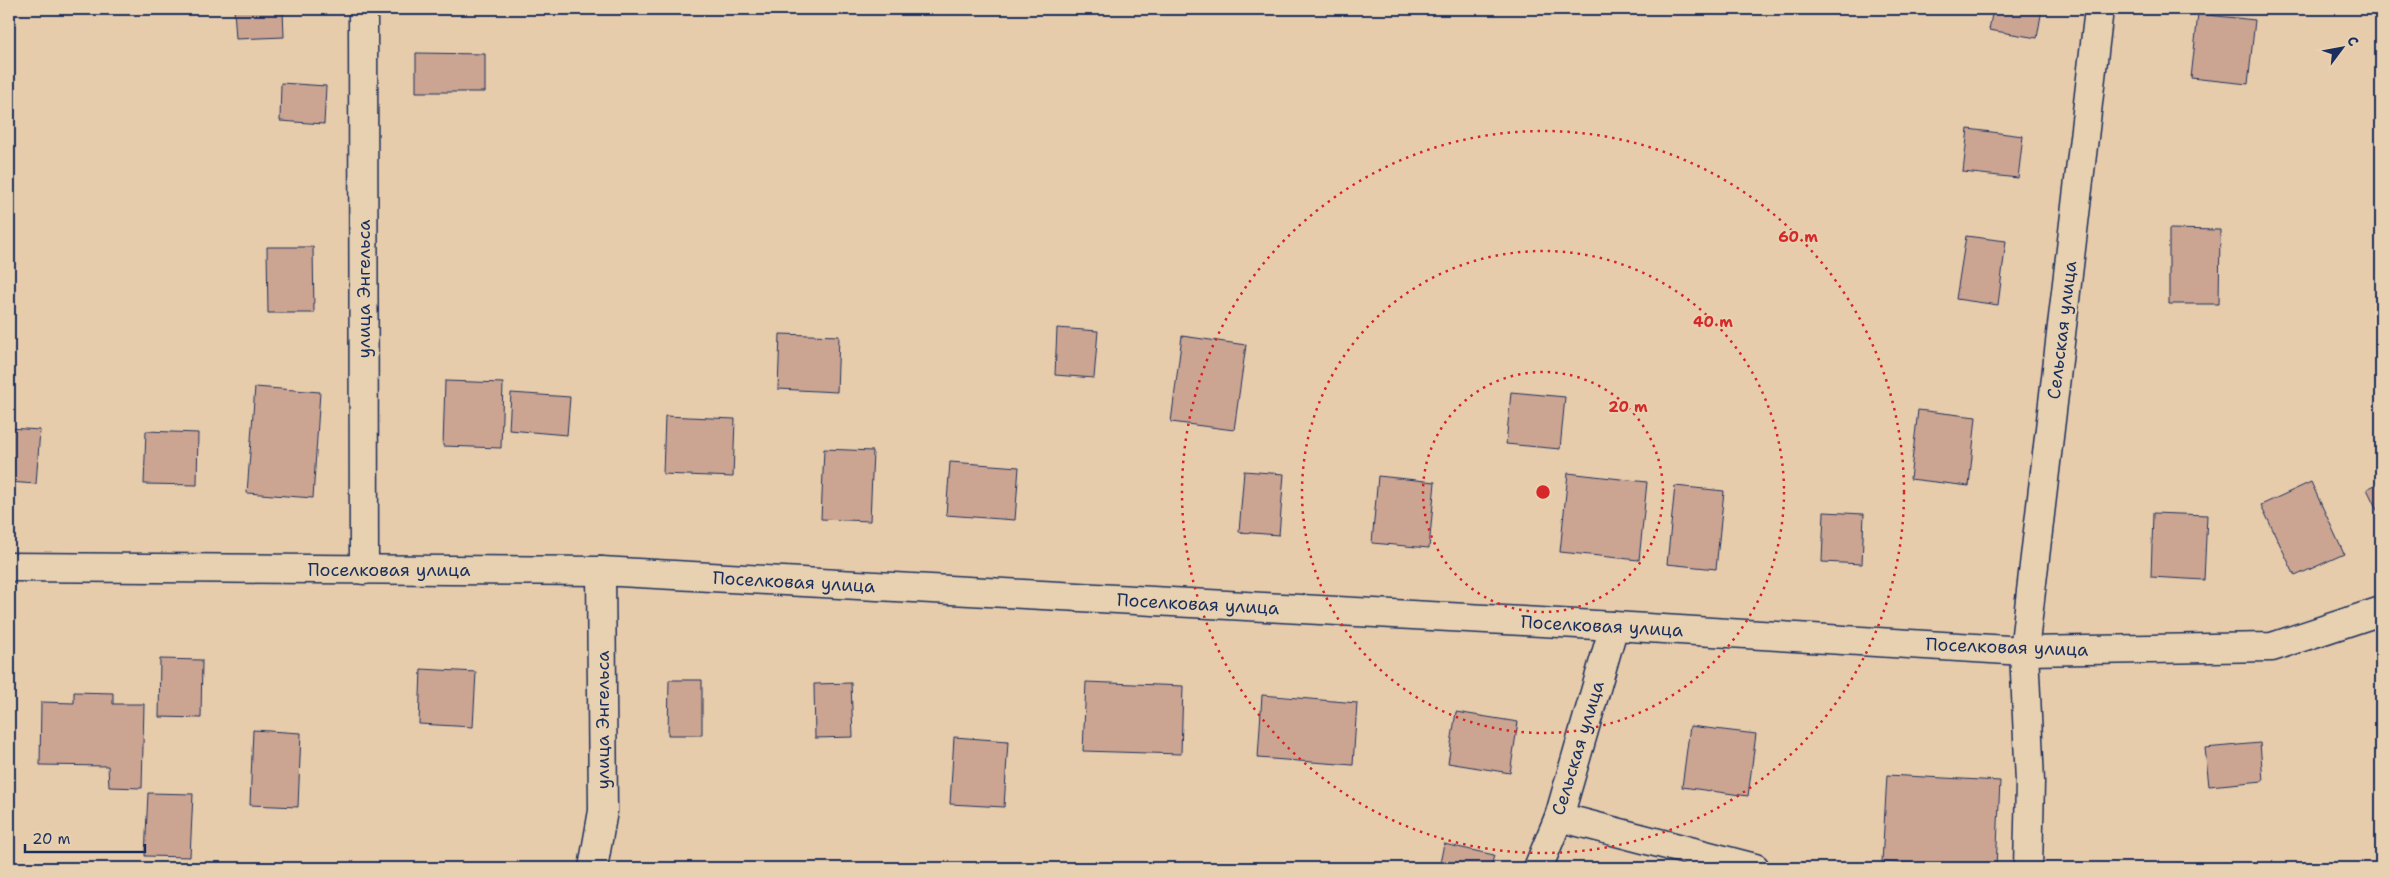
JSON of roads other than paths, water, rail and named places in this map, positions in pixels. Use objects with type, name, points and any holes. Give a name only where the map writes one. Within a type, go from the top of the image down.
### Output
[{"type":"street","name":"улица Энгельса","points":[[363,9],[364,570]]},
{"type":"street","name":"Сельская улица","points":[[2028,868],[2030,782],[2024,651],[2099,9]]},
{"type":"street","name":"Поселковая улица","points":[[9,567],[602,571],[1614,626],[2024,651],[2272,647],[2381,611]]},
{"type":"street","name":"улица Энгельса","points":[[593,868],[603,811],[602,571]]},
{"type":"street","name":"Сельская улица","points":[[1538,868],[1559,817],[1614,626]]},
{"type":"street","points":[[1559,817],[1756,868]]}]
